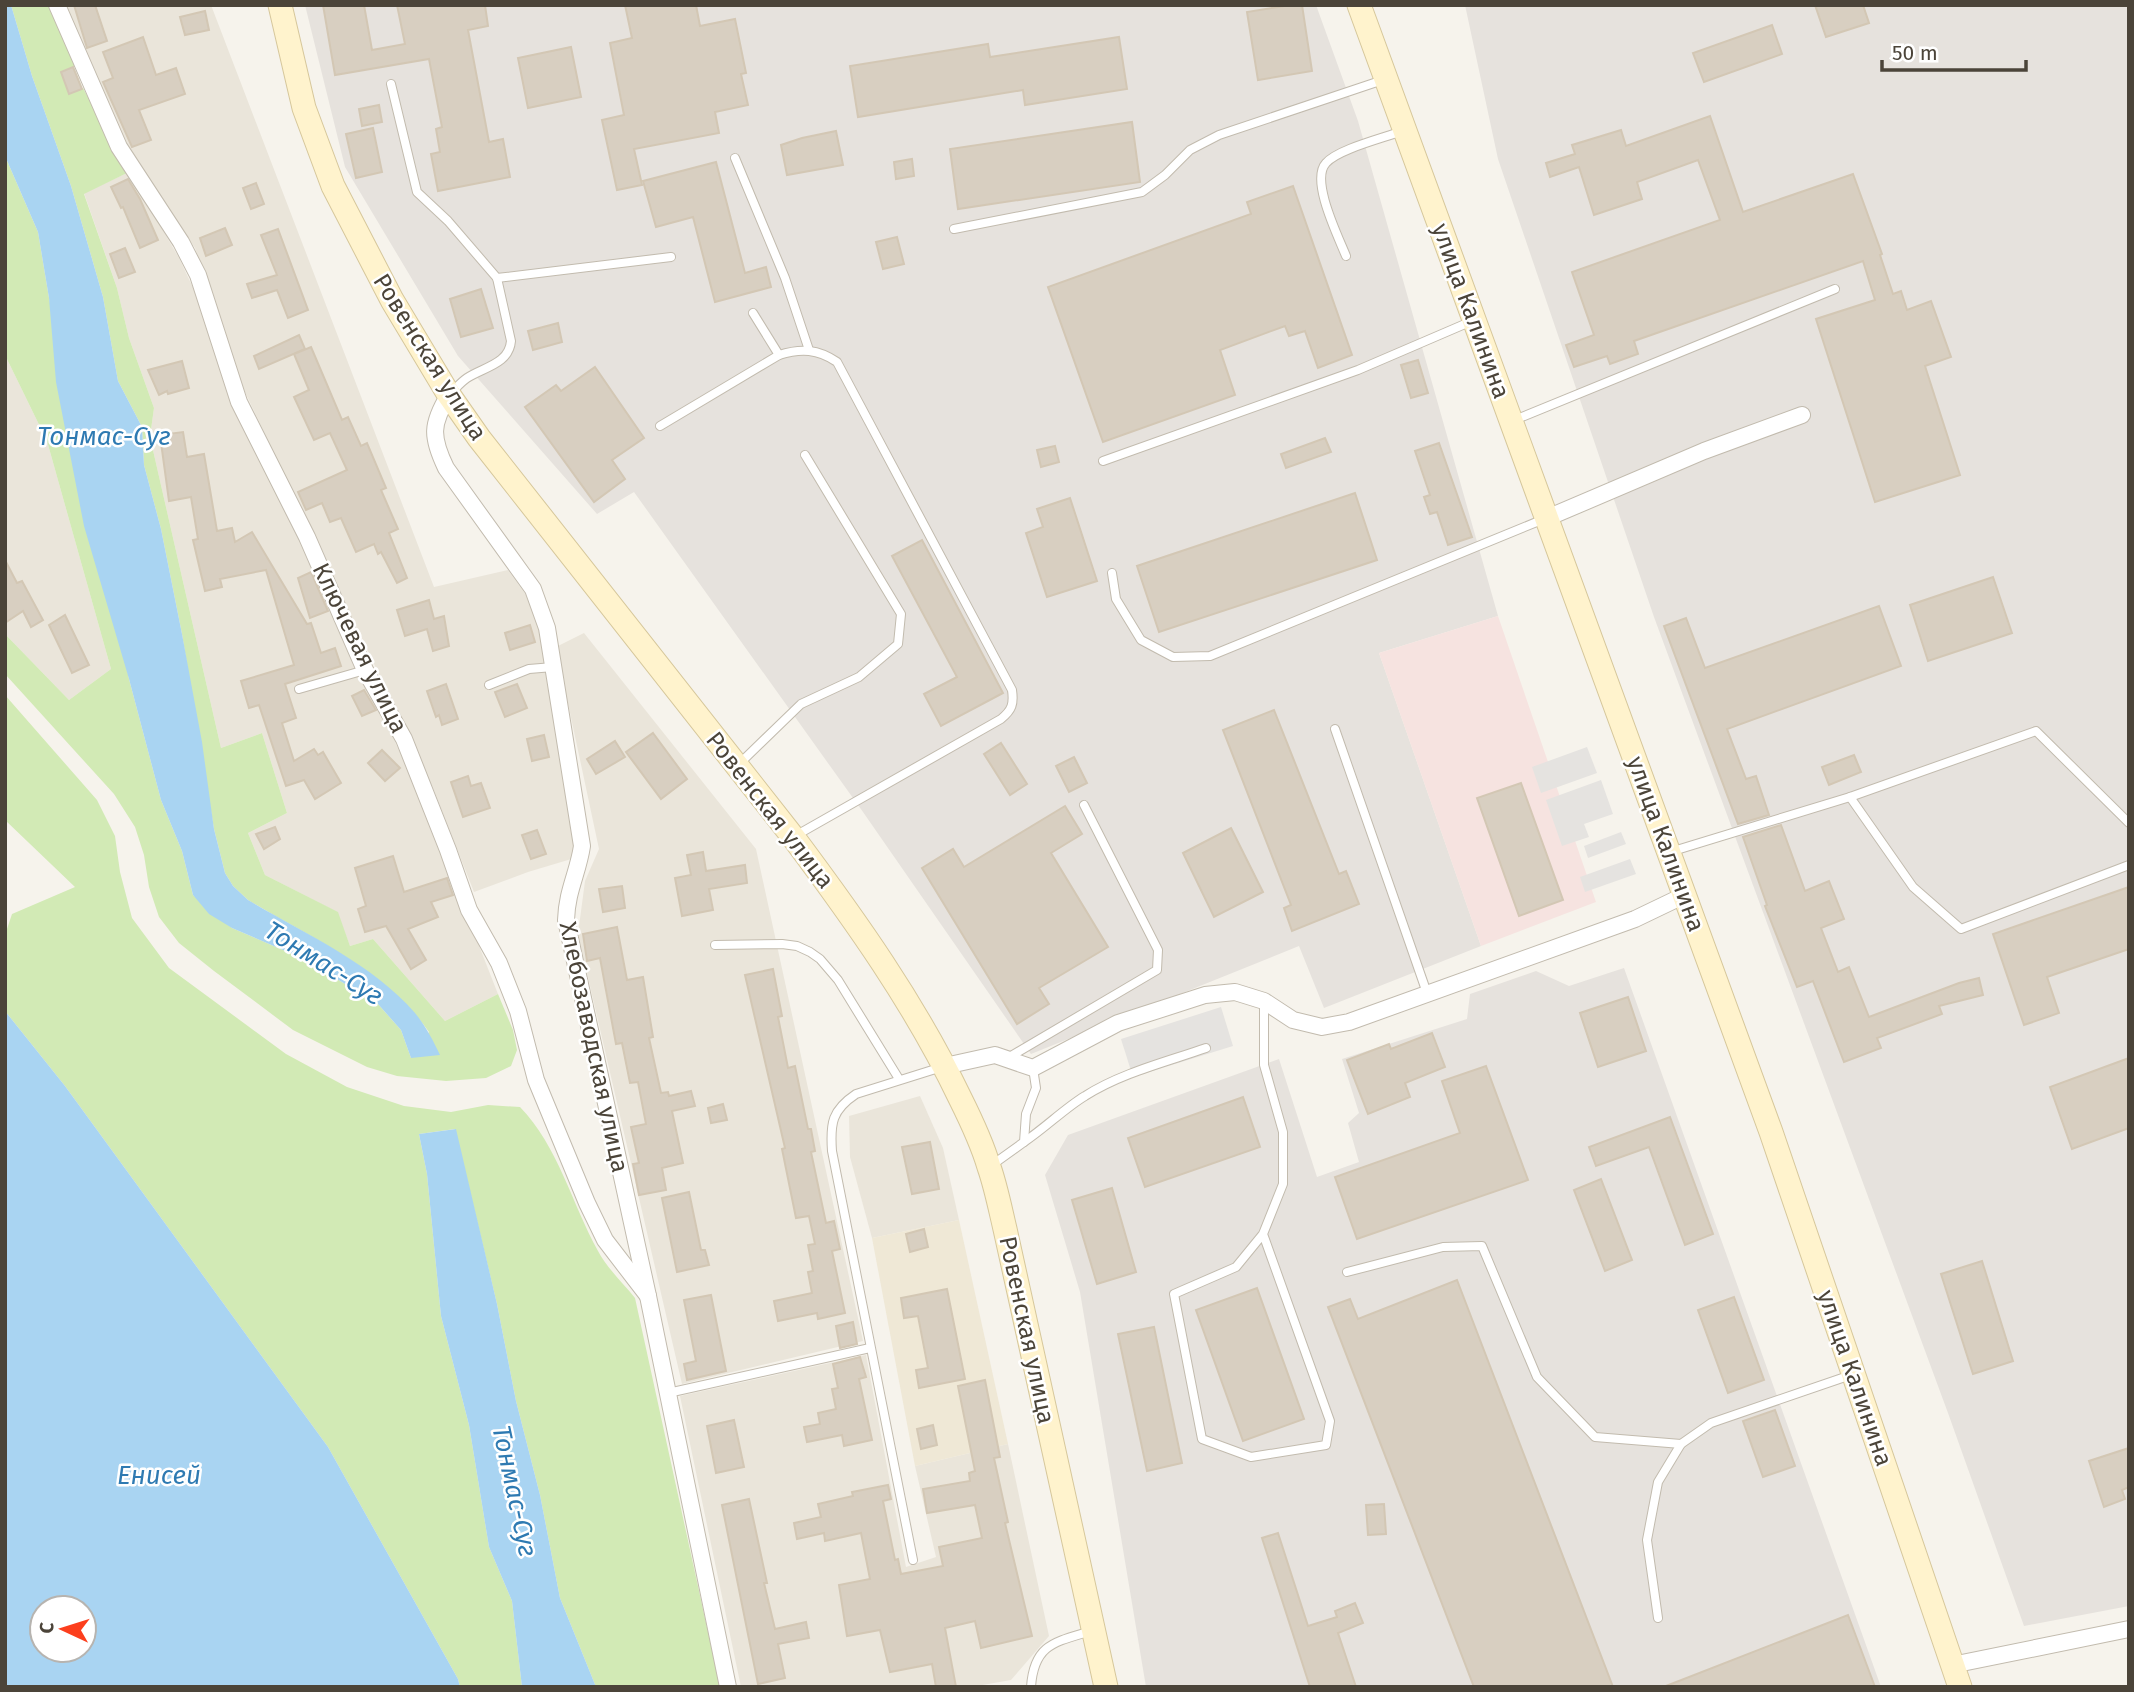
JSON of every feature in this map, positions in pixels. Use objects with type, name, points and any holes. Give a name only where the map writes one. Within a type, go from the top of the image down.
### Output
[{"type":"main road","name":"Ровенская улица","points":[[280,5],[304,108],[332,186],[391,300],[449,395],[479,438],[793,837],[883,961],[945,1066],[990,1167],[1106,1687]]},
{"type":"main road","name":"улица Калинина","points":[[1359,5],[1771,1132],[1956,1676]]},
{"type":"street","name":"Ключевая улица","points":[[57,5],[119,148],[181,242],[198,275],[239,402],[307,537],[365,670],[404,739],[469,910],[499,962],[518,1011],[536,1080],[587,1203],[606,1240],[648,1296]]},
{"type":"street","name":"Хлебозаводская улица","points":[[449,395],[436,418],[436,443],[440,456],[533,589],[547,628],[582,845],[567,902],[566,920],[648,1296],[728,1687]]},
{"type":"street","points":[[1547,518],[1704,451],[1802,415]]},
{"type":"street","points":[[945,1066],[995,1055],[1032,1068],[1118,1023],[1205,995],[1235,992],[1264,1001],[1293,1020],[1322,1027],[1349,1022],[1635,919],[1685,895]]},
{"type":"street","points":[[1956,1676],[2129,1629]]},
{"type":"lane","points":[[954,229],[1142,192],[1166,175],[1190,150],[1219,135],[1386,79]]},
{"type":"lane","points":[[391,85],[416,192],[448,221],[497,278],[511,341],[511,348],[503,360],[465,379],[449,395]]},
{"type":"lane","points":[[1346,256],[1321,189],[1320,175],[1324,165],[1342,153],[1405,130]]},
{"type":"lane","points":[[735,159],[785,278],[809,350]]},
{"type":"lane","points":[[497,278],[671,257]]},
{"type":"lane","points":[[1512,421],[1835,289]]},
{"type":"lane","points":[[753,313],[779,355]]},
{"type":"lane","points":[[1103,461],[1357,370],[1475,320]]},
{"type":"lane","points":[[660,426],[779,355],[794,350],[809,350],[825,354],[837,362],[1013,690],[1010,712],[1001,719],[793,837]]},
{"type":"lane","points":[[737,766],[801,704],[859,677],[898,644],[901,614],[805,455]]},
{"type":"lane","points":[[1111,573],[1116,599],[1141,640],[1173,657],[1210,656],[1547,518]]},
{"type":"lane","points":[[489,684],[529,669],[553,667]]},
{"type":"lane","points":[[299,689],[365,670]]},
{"type":"lane","points":[[1335,729],[1427,993]]},
{"type":"lane","points":[[1670,852],[1850,797],[2036,731],[2129,822]]},
{"type":"lane","points":[[1850,797],[1913,887],[1961,929],[2129,865]]},
{"type":"lane","points":[[1006,1059],[1157,970],[1158,950],[1084,805]]},
{"type":"lane","points":[[715,944],[797,946],[820,959],[838,980],[898,1079]]},
{"type":"lane","points":[[1263,1234],[1330,1421],[1326,1445],[1251,1457],[1202,1439],[1174,1294],[1236,1267],[1263,1234],[1283,1184],[1283,1132],[1264,1065],[1264,1001]]},
{"type":"lane","points":[[990,1167],[1084,1096],[1115,1080],[1206,1048]]},
{"type":"lane","points":[[913,1560],[832,1151],[832,1125],[835,1112],[850,1098],[868,1088],[945,1066]]},
{"type":"lane","points":[[1024,1142],[1026,1114],[1036,1088],[1032,1068]]},
{"type":"lane","points":[[1347,1272],[1443,1247],[1482,1246],[1537,1377],[1595,1437],[1681,1444]]},
{"type":"lane","points":[[667,1393],[870,1348]]},
{"type":"lane","points":[[1658,1618],[1647,1540],[1658,1482],[1681,1444],[1712,1423],[1854,1374]]},
{"type":"lane","points":[[1031,1687],[1032,1670],[1039,1655],[1050,1646],[1094,1630]]},
{"type":"shaded area","points":[[66,5],[211,5],[434,587],[508,570],[526,595],[547,644],[578,857],[474,892],[433,788],[244,390],[195,248],[122,144]]},
{"type":"shaded area","points":[[305,5],[1316,5],[1358,121],[1498,616],[1379,653],[1481,946],[1324,1008],[1299,946],[1031,1054],[863,812],[634,492],[597,514],[458,356],[345,167]]},
{"type":"shaded area","points":[[1465,5],[2129,5],[2129,1606],[2024,1626],[1654,617],[1498,159]]},
{"type":"shaded area","points":[[129,172],[179,258],[204,311],[257,457],[290,517],[418,791],[498,994],[445,1021],[373,939],[350,946],[337,912],[265,875],[248,833],[287,813],[262,733],[221,748],[150,437],[154,408],[129,338],[117,288],[84,193]]},
{"type":"shaded area","points":[[5,355],[47,441],[111,669],[69,700],[5,634]]},
{"type":"shaded area","points":[[1498,616],[1596,902],[1481,946],[1379,653]]},
{"type":"shaded area","points":[[584,633],[756,849],[863,1341],[682,1384],[578,934],[585,881],[599,849],[556,647]]},
{"type":"shaded area","points":[[1587,747],[1597,773],[1541,793],[1532,767]]},
{"type":"shaded area","points":[[1601,780],[1613,814],[1584,824],[1589,837],[1562,846],[1546,800]]},
{"type":"shaded area","points":[[1621,832],[1626,844],[1588,858],[1584,846]]},
{"type":"shaded area","points":[[1630,859],[1636,874],[1585,892],[1580,877]]},
{"type":"shaded area","points":[[1624,968],[1881,1687],[1146,1687],[1080,1292],[1045,1175],[1068,1135],[1279,1059],[1317,1177],[1359,1162],[1348,1123],[1359,1113],[1342,1059],[1467,1019],[1470,994],[1536,971],[1569,986]]},
{"type":"shaded area","points":[[1221,1007],[1233,1046],[1133,1077],[1121,1039]]},
{"type":"shaded area","points":[[920,1096],[943,1148],[959,1220],[872,1238],[850,1157],[849,1116]]},
{"type":"shaded area","points":[[959,1220],[1008,1444],[915,1466],[872,1238]]},
{"type":"shaded area","points":[[866,1355],[906,1567],[936,1557],[915,1466],[1008,1444],[1049,1636],[1011,1680],[971,1687],[741,1687],[680,1396]]},
{"type":"green space","points":[[11,5],[50,5],[75,66],[61,72],[69,93],[83,88],[129,172],[84,194],[117,288],[129,338],[154,408],[150,437],[221,748],[262,733],[287,813],[248,833],[265,875],[338,912],[350,946],[373,939],[445,1021],[498,994],[513,1030],[517,1050],[511,1066],[486,1078],[446,1081],[397,1076],[367,1067],[293,1030],[179,943],[159,917],[135,827],[114,794],[5,674],[5,634],[69,700],[111,669],[47,441],[5,355],[5,156],[38,232],[49,298],[129,679],[161,800],[182,851],[193,895],[232,928],[304,959],[378,1004],[401,1030],[411,1058],[429,1032],[391,990],[346,957],[248,900],[233,886],[225,873],[214,829],[182,634],[161,529],[144,465],[142,427],[118,381],[103,297],[71,186],[32,76]]},
{"type":"green space","points":[[5,695],[97,800],[115,836],[120,872],[132,918],[169,968],[286,1054],[347,1087],[404,1106],[451,1112],[488,1105],[520,1107],[533,1122],[555,1157],[598,1251],[635,1298],[720,1687],[596,1687],[560,1598],[540,1495],[516,1401],[497,1304],[455,1129],[419,1134],[427,1174],[441,1316],[469,1425],[489,1547],[512,1601],[522,1687],[460,1687],[458,1679],[328,1447],[65,1086],[5,1011],[5,935],[12,914],[75,887],[5,820]]},
{"type":"water","name":"Тонмас-Суг","points":[[5,5],[11,5],[32,76],[71,186],[103,297],[118,381],[142,427],[144,465],[161,529],[182,634],[202,742],[214,829],[225,873],[233,886],[248,900],[336,950],[398,995],[422,1023],[440,1055],[411,1058],[401,1030],[378,1004],[304,959],[232,928],[209,914],[193,895],[182,851],[161,800],[84,526],[56,382],[49,298],[38,232],[5,156]]},
{"type":"water","name":"Енисей","points":[[5,1011],[65,1086],[328,1447],[458,1679],[460,1687],[5,1687]]},
{"type":"water","name":"Тонмас-Суг","points":[[456,1129],[497,1304],[516,1401],[540,1495],[560,1598],[596,1687],[522,1687],[512,1601],[489,1547],[469,1425],[441,1316],[427,1174],[419,1134]]},
{"type":"building","points":[[74,5],[95,5],[107,41],[87,48]]},
{"type":"building","points":[[323,5],[364,5],[372,50],[405,44],[397,5],[485,5],[488,26],[468,30],[489,142],[503,139],[510,177],[438,191],[431,154],[440,152],[436,129],[442,127],[429,59],[335,75]]},
{"type":"building","points":[[625,5],[696,5],[700,26],[735,19],[746,73],[741,74],[748,105],[715,112],[719,133],[634,149],[642,185],[617,190],[602,120],[624,115],[610,43],[632,38]]},
{"type":"building","points":[[1302,5],[1312,71],[1258,80],[1247,12]]},
{"type":"building","points":[[1815,5],[1863,5],[1869,23],[1826,37]]},
{"type":"building","points":[[205,11],[209,30],[185,35],[180,17]]},
{"type":"building","points":[[1772,25],[1782,54],[1704,82],[1693,53]]},
{"type":"building","points":[[143,37],[156,75],[176,68],[185,94],[139,110],[151,140],[132,147],[103,82],[113,78],[103,52]]},
{"type":"building","points":[[1119,37],[1127,89],[1025,105],[1023,90],[858,117],[850,66],[988,44],[990,57]]},
{"type":"building","points":[[571,47],[581,97],[528,108],[518,58]]},
{"type":"building","points":[[73,67],[82,89],[69,94],[61,72]]},
{"type":"building","points":[[379,105],[382,122],[362,126],[359,109]]},
{"type":"building","points":[[1710,116],[1743,212],[1853,174],[1882,254],[1880,255],[1893,294],[1901,291],[1907,310],[1931,301],[1951,357],[1925,366],[1960,475],[1875,502],[1816,319],[1875,300],[1863,261],[1634,341],[1638,354],[1610,364],[1607,356],[1574,367],[1566,345],[1594,335],[1572,272],[1720,220],[1698,160],[1637,182],[1642,199],[1594,215],[1579,167],[1550,177],[1546,163],[1575,154],[1572,145],[1621,130],[1626,146]]},
{"type":"building","points":[[1132,122],[1140,182],[958,209],[950,149]]},
{"type":"building","points":[[373,128],[382,172],[356,178],[346,134]]},
{"type":"building","points":[[836,131],[843,165],[787,175],[781,145]]},
{"type":"building","points":[[912,159],[914,176],[896,179],[894,162]]},
{"type":"building","points":[[716,162],[745,273],[766,267],[771,287],[715,302],[693,217],[656,227],[643,181]]},
{"type":"building","points":[[128,179],[158,240],[140,248],[123,207],[121,208],[111,187]]},
{"type":"building","points":[[256,183],[264,204],[251,209],[243,188]]},
{"type":"building","points":[[1293,186],[1352,355],[1318,368],[1305,331],[1289,336],[1285,326],[1220,350],[1235,395],[1103,442],[1048,287],[1251,214],[1247,202]]},
{"type":"building","points":[[225,228],[232,245],[206,256],[200,238]]},
{"type":"building","points":[[278,229],[308,310],[288,318],[277,290],[252,298],[247,284],[277,275],[261,235]]},
{"type":"building","points":[[897,237],[904,264],[883,269],[876,242]]},
{"type":"building","points":[[125,248],[135,272],[119,278],[110,254]]},
{"type":"building","points":[[481,289],[493,328],[461,337],[450,299]]},
{"type":"building","points":[[558,323],[562,342],[533,350],[528,331]]},
{"type":"building","points":[[299,335],[305,349],[259,369],[254,356]]},
{"type":"building","points":[[311,347],[342,420],[348,417],[361,446],[367,443],[386,488],[381,490],[398,529],[389,533],[407,578],[397,583],[374,544],[356,552],[341,518],[330,522],[322,503],[306,510],[298,492],[347,470],[330,433],[314,440],[294,397],[309,390],[294,354]]},
{"type":"building","points":[[1418,360],[1428,393],[1411,398],[1401,365]]},
{"type":"building","points":[[182,361],[189,388],[159,395],[148,370]]},
{"type":"building","points":[[595,367],[644,438],[612,460],[625,479],[594,502],[525,407],[556,385],[561,391]]},
{"type":"building","points":[[183,432],[187,457],[204,454],[217,531],[232,528],[235,542],[252,532],[307,624],[311,623],[321,653],[335,648],[341,666],[285,684],[296,718],[282,723],[294,761],[314,749],[318,755],[323,752],[341,783],[315,799],[304,780],[286,786],[259,705],[249,708],[241,681],[294,665],[266,570],[220,579],[222,587],[205,591],[193,540],[198,539],[191,497],[169,501],[160,435]]},
{"type":"building","points":[[1325,438],[1331,452],[1286,468],[1281,454]]},
{"type":"building","points":[[1439,443],[1472,537],[1448,545],[1437,512],[1430,514],[1424,497],[1430,495],[1415,451]]},
{"type":"building","points":[[1055,446],[1059,462],[1041,467],[1037,450]]},
{"type":"building","points":[[1355,493],[1377,560],[1159,632],[1137,566]]},
{"type":"building","points":[[1070,498],[1097,581],[1047,597],[1026,533],[1043,527],[1037,509]]},
{"type":"building","points":[[922,540],[1003,693],[941,726],[924,694],[957,677],[892,556]]},
{"type":"building","points":[[5,560],[17,583],[22,581],[43,620],[31,627],[23,611],[5,623]]},
{"type":"building","points":[[311,572],[328,611],[310,618],[298,578]]},
{"type":"building","points":[[1993,577],[2012,633],[1928,661],[1910,605]]},
{"type":"building","points":[[429,600],[434,619],[444,616],[449,646],[433,651],[427,629],[405,636],[397,610]]},
{"type":"building","points":[[1879,606],[1901,666],[1727,729],[1746,779],[1756,776],[1769,815],[1738,824],[1664,626],[1686,618],[1705,668]]},
{"type":"building","points":[[65,615],[89,665],[72,673],[49,625]]},
{"type":"building","points":[[530,625],[535,642],[510,650],[505,633]]},
{"type":"building","points":[[446,684],[458,719],[442,725],[439,715],[436,717],[427,691]]},
{"type":"building","points":[[517,684],[527,708],[505,717],[495,692]]},
{"type":"building","points":[[364,690],[376,710],[362,716],[352,696]]},
{"type":"building","points":[[1274,710],[1339,874],[1346,871],[1359,904],[1292,931],[1284,908],[1291,905],[1223,730]]},
{"type":"building","points":[[653,733],[687,779],[661,799],[626,752]]},
{"type":"building","points":[[544,735],[549,757],[532,761],[527,739]]},
{"type":"building","points":[[615,741],[625,757],[596,774],[587,759]]},
{"type":"building","points":[[1001,743],[1027,784],[1010,795],[984,754]]},
{"type":"building","points":[[382,750],[400,768],[385,781],[368,763]]},
{"type":"building","points":[[1854,755],[1861,772],[1829,785],[1822,767]]},
{"type":"building","points":[[1074,757],[1087,783],[1069,792],[1056,766]]},
{"type":"building","points":[[468,776],[471,786],[481,783],[490,808],[463,817],[451,782]]},
{"type":"building","points":[[1521,783],[1563,900],[1519,916],[1477,798]]},
{"type":"building","points":[[1065,806],[1082,834],[1051,853],[1108,947],[1039,988],[1049,1004],[1017,1024],[922,868],[953,849],[964,867]]},
{"type":"building","points":[[1781,825],[1805,891],[1829,881],[1844,919],[1821,928],[1838,972],[1849,967],[1869,1017],[1979,978],[1983,995],[1939,1006],[1942,1014],[1877,1038],[1881,1048],[1844,1062],[1813,981],[1797,987],[1765,906],[1767,905],[1743,837]]},
{"type":"building","points":[[275,827],[280,839],[264,849],[256,834]]},
{"type":"building","points":[[1231,828],[1263,892],[1214,917],[1183,853]]},
{"type":"building","points":[[537,830],[546,854],[531,859],[522,835]]},
{"type":"building","points":[[703,852],[706,871],[745,865],[747,883],[709,889],[713,910],[682,916],[675,878],[691,875],[687,855]]},
{"type":"building","points":[[393,856],[404,892],[447,878],[453,895],[431,902],[438,917],[408,929],[426,960],[411,969],[386,926],[365,932],[358,909],[366,906],[355,868]]},
{"type":"building","points":[[622,886],[625,908],[603,912],[599,889]]},
{"type":"building","points":[[2129,887],[2129,949],[2047,977],[2059,1013],[2024,1025],[1993,934]]},
{"type":"building","points":[[617,927],[627,980],[643,977],[653,1037],[649,1038],[661,1093],[668,1092],[669,1096],[691,1091],[695,1106],[672,1111],[683,1163],[662,1168],[666,1190],[639,1195],[633,1164],[639,1163],[631,1127],[646,1124],[638,1082],[630,1083],[622,1043],[616,1044],[600,958],[587,961],[583,934]]},
{"type":"building","points":[[773,969],[782,1016],[778,1017],[788,1068],[795,1066],[808,1129],[811,1129],[815,1151],[811,1152],[826,1223],[834,1221],[840,1249],[832,1251],[845,1313],[818,1319],[817,1313],[778,1321],[774,1301],[812,1293],[808,1272],[813,1271],[808,1245],[815,1244],[809,1216],[796,1218],[782,1149],[785,1148],[745,975]]},
{"type":"building","points":[[1628,997],[1646,1051],[1598,1067],[1580,1013]]},
{"type":"building","points":[[1432,1033],[1445,1067],[1405,1083],[1410,1097],[1368,1114],[1347,1060],[1389,1044],[1391,1049]]},
{"type":"building","points":[[2129,1058],[2129,1128],[2072,1149],[2050,1087]]},
{"type":"building","points":[[1486,1066],[1528,1180],[1357,1239],[1335,1177],[1460,1133],[1442,1081]]},
{"type":"building","points":[[1243,1097],[1260,1147],[1145,1187],[1128,1138]]},
{"type":"building","points":[[723,1104],[727,1120],[711,1123],[708,1108]]},
{"type":"building","points":[[1670,1117],[1713,1234],[1685,1245],[1649,1147],[1596,1166],[1589,1147]]},
{"type":"building","points":[[930,1142],[939,1189],[912,1194],[902,1147]]},
{"type":"building","points":[[1601,1179],[1632,1260],[1605,1271],[1574,1190]]},
{"type":"building","points":[[1112,1188],[1136,1272],[1097,1284],[1072,1200]]},
{"type":"building","points":[[689,1192],[701,1250],[705,1250],[709,1265],[677,1272],[662,1198]]},
{"type":"building","points":[[924,1229],[928,1247],[910,1252],[906,1234]]},
{"type":"building","points":[[1982,1261],[2013,1361],[1973,1374],[1941,1274]]},
{"type":"building","points":[[1457,1280],[1613,1687],[1474,1687],[1328,1307],[1350,1299],[1358,1319]]},
{"type":"building","points":[[1257,1288],[1304,1419],[1243,1441],[1196,1310]]},
{"type":"building","points":[[947,1289],[965,1379],[919,1388],[916,1370],[928,1368],[918,1316],[904,1318],[901,1298]]},
{"type":"building","points":[[711,1295],[726,1371],[687,1380],[684,1364],[696,1361],[684,1300]]},
{"type":"building","points":[[1734,1297],[1764,1380],[1728,1393],[1698,1310]]},
{"type":"building","points":[[853,1322],[857,1344],[840,1348],[836,1326]]},
{"type":"building","points":[[1154,1327],[1182,1463],[1147,1471],[1118,1334]]},
{"type":"building","points":[[860,1357],[866,1377],[859,1379],[872,1440],[844,1446],[842,1435],[807,1442],[804,1427],[820,1424],[818,1413],[836,1409],[832,1389],[838,1388],[833,1364]]},
{"type":"building","points":[[985,1380],[1000,1457],[994,1458],[1008,1522],[1005,1523],[1032,1636],[981,1648],[975,1621],[945,1628],[956,1687],[936,1687],[932,1664],[890,1672],[880,1630],[847,1636],[839,1585],[870,1579],[861,1533],[825,1541],[824,1533],[797,1539],[794,1523],[821,1517],[818,1504],[853,1496],[852,1492],[888,1485],[891,1499],[883,1501],[895,1560],[898,1559],[901,1574],[943,1566],[939,1547],[982,1538],[975,1505],[927,1513],[923,1489],[970,1481],[969,1473],[975,1471],[958,1386]]},
{"type":"building","points":[[1775,1410],[1795,1466],[1763,1477],[1743,1421]]},
{"type":"building","points":[[734,1420],[744,1467],[716,1473],[707,1426]]},
{"type":"building","points":[[933,1425],[937,1445],[921,1449],[917,1429]]},
{"type":"building","points":[[2129,1448],[2129,1487],[2122,1490],[2125,1499],[2104,1507],[2089,1461]]},
{"type":"building","points":[[749,1499],[775,1629],[806,1622],[809,1638],[778,1644],[785,1678],[758,1684],[722,1505]]},
{"type":"building","points":[[1384,1504],[1386,1534],[1368,1535],[1366,1505]]},
{"type":"building","points":[[1278,1533],[1308,1626],[1337,1617],[1335,1611],[1355,1603],[1363,1623],[1338,1633],[1356,1687],[1310,1687],[1262,1538]]},
{"type":"building","points":[[1848,1615],[1875,1687],[1666,1687],[1666,1686]]}]
